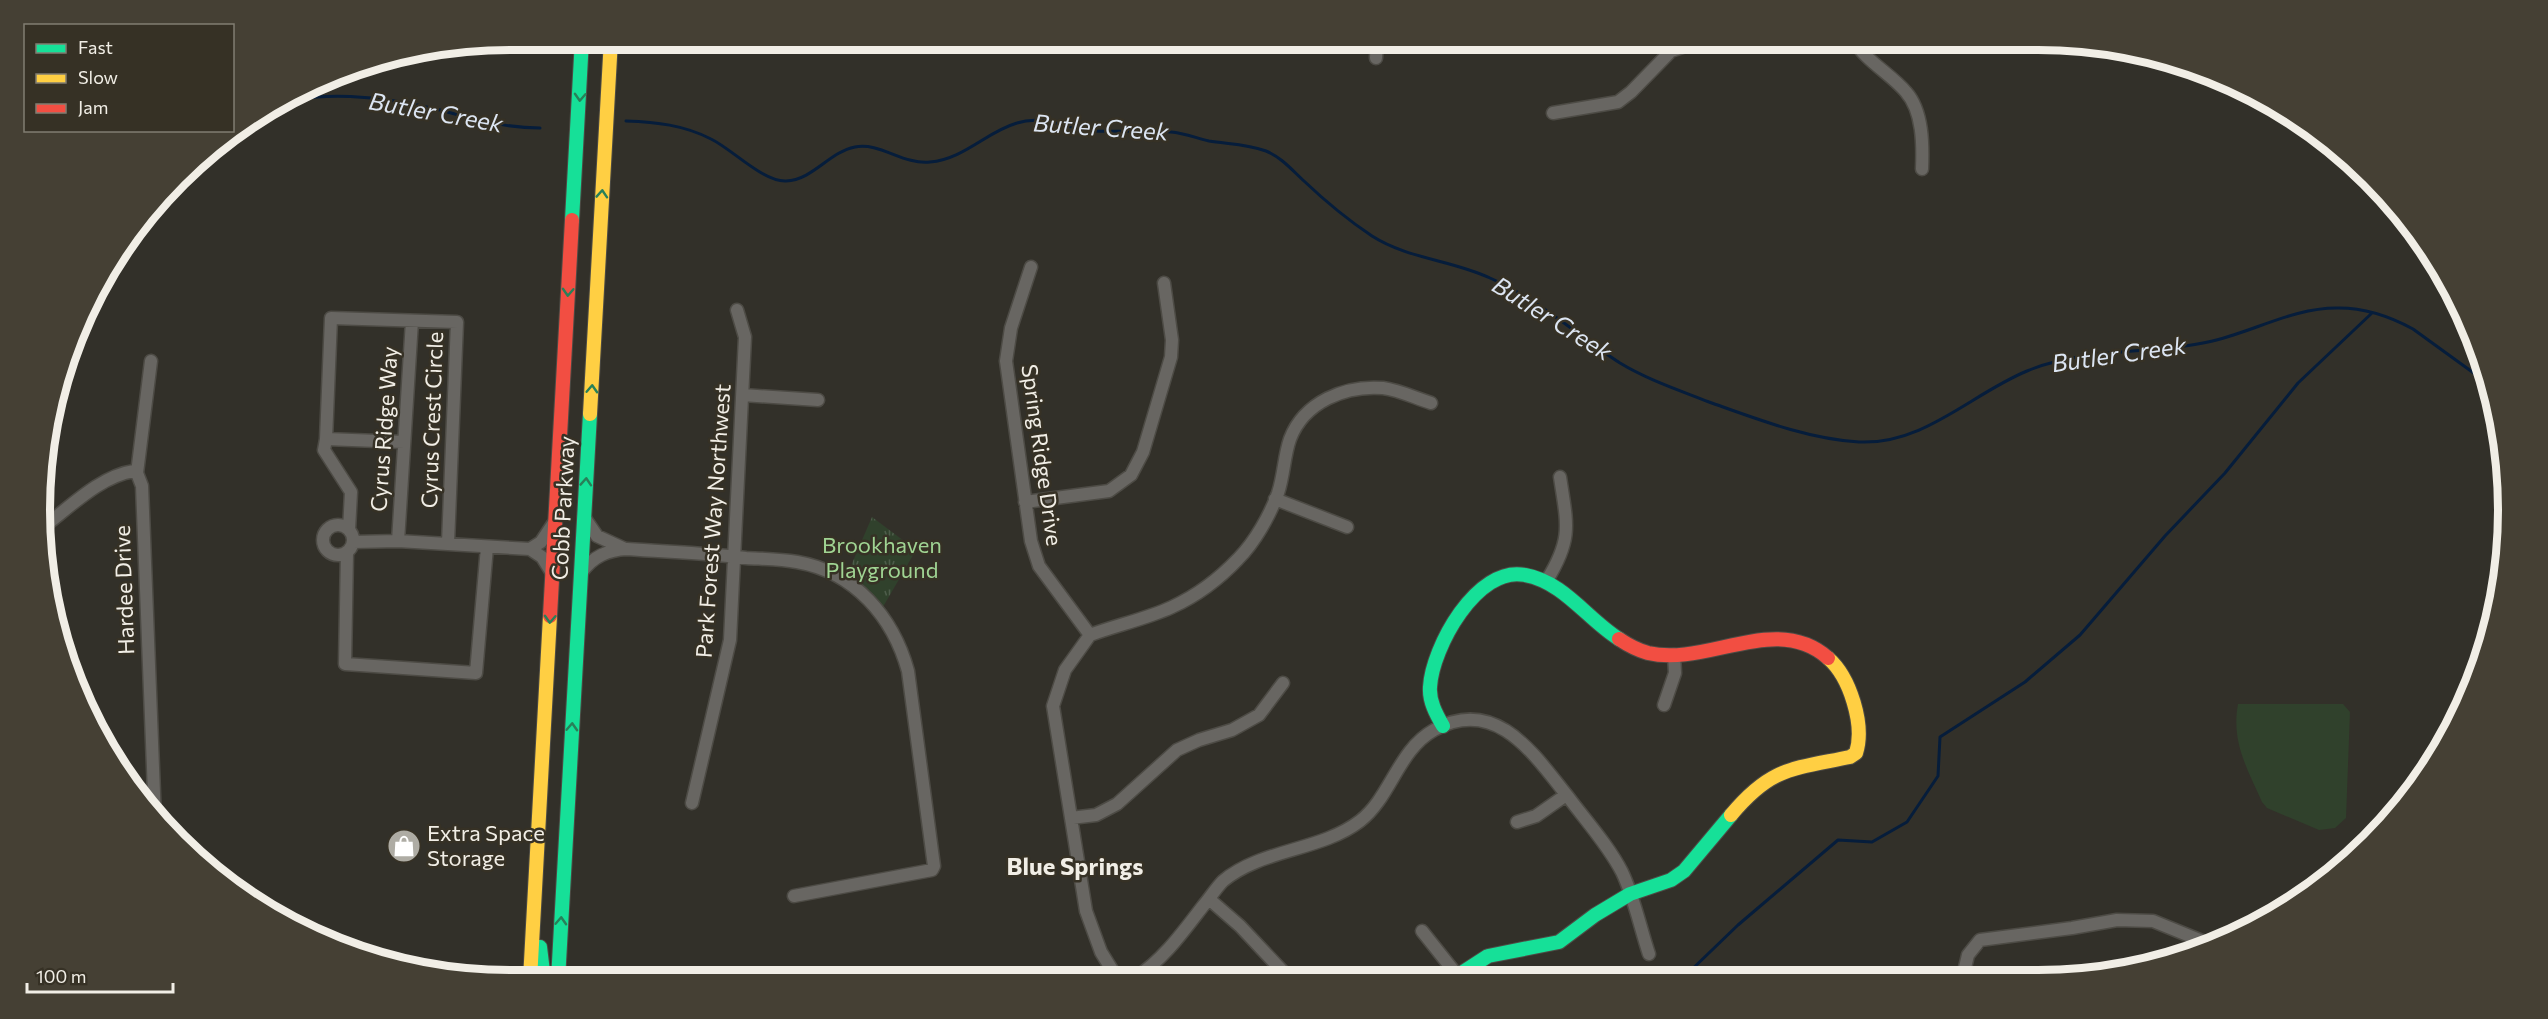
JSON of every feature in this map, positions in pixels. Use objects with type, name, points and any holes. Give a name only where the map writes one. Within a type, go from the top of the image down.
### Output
[{"type":"main road","name":"Cobb Parkway","points":[[531,970],[581,50]]},
{"type":"main road","name":"Cobb Parkway","points":[[559,970],[610,50]]},
{"type":"main road","points":[[1443,726],[1433,704],[1430,685],[1447,639],[1468,599],[1488,582],[1505,576],[1524,574],[1547,580],[1617,639],[1634,648],[1659,655],[1674,655],[1772,640],[1807,644],[1831,659],[1848,684],[1858,728],[1858,747],[1854,755],[1842,760],[1783,771],[1767,779],[1746,797],[1684,871],[1671,880],[1630,894],[1595,915],[1559,942],[1488,956],[1465,970]]},
{"type":"main road","points":[[534,919],[543,970]]},
{"type":"street","points":[[1376,50],[1376,58]]},
{"type":"street","points":[[1553,113],[1618,102],[1674,50]]},
{"type":"street","points":[[1863,50],[1906,92],[1912,101],[1920,126],[1922,169]]},
{"type":"street","name":"Spring Ridge Drive","points":[[1031,267],[1011,328],[1006,361],[1031,542],[1039,566],[1090,635]]},
{"type":"street","points":[[1025,502],[1109,491],[1131,476],[1143,452],[1171,357],[1172,340],[1164,283]]},
{"type":"street","name":"Park Forest Way Northwest","points":[[692,803],[729,650],[745,337],[738,310]]},
{"type":"street","name":"Cyrus Crest Circle","points":[[448,543],[457,322],[331,318],[324,450],[351,492],[349,541],[448,543],[530,549]]},
{"type":"street","name":"Cyrus Ridge Way","points":[[398,541],[412,321]]},
{"type":"street","name":"Hardee Drive","points":[[151,361],[137,473],[142,486],[154,801]]},
{"type":"street","points":[[1112,970],[1101,952],[1086,911],[1053,706],[1065,670],[1090,635],[1171,608],[1219,577],[1240,557],[1260,528],[1275,499],[1295,428],[1311,409],[1331,395],[1368,388],[1383,388],[1431,403]]},
{"type":"street","points":[[743,395],[818,400]]},
{"type":"street","points":[[326,439],[404,442]]},
{"type":"street","points":[[50,522],[96,487],[123,472],[137,473]]},
{"type":"street","points":[[1547,580],[1564,549],[1568,531],[1560,477]]},
{"type":"street","points":[[1275,499],[1347,527]]},
{"type":"street","points":[[584,517],[597,536],[627,549]]},
{"type":"street","points":[[552,573],[542,557],[530,549],[541,542],[556,519]]},
{"type":"street","points":[[349,541],[345,664],[476,673],[487,547]]},
{"type":"street","points":[[580,574],[590,562],[602,554],[627,549],[798,562],[831,573],[857,588],[876,606],[891,628],[903,652],[908,671],[932,870],[794,896]]},
{"type":"street","points":[[1664,705],[1675,673],[1674,655]]},
{"type":"street","points":[[1071,819],[1096,815],[1117,804],[1177,750],[1199,740],[1232,730],[1260,715],[1283,683]]},
{"type":"street","points":[[1148,970],[1173,944],[1224,881],[1258,862],[1337,834],[1361,820],[1420,741],[1443,726],[1477,720],[1507,730],[1532,751],[1603,842],[1622,872],[1648,954]]},
{"type":"street","points":[[1517,822],[1536,816],[1566,795]]},
{"type":"street","points":[[1209,899],[1240,926],[1281,970]]},
{"type":"street","points":[[1965,970],[1968,955],[1980,940],[2117,920],[2153,921],[2198,940]]},
{"type":"street","points":[[1422,932],[1450,970]]},
{"type":"green space","name":"Brookhaven Playground","points":[[872,517],[916,550],[880,612],[847,575]]},
{"type":"green space","points":[[2238,704],[2343,704],[2350,712],[2346,818],[2335,828],[2319,830],[2267,808],[2262,802],[2246,766],[2239,743],[2236,718]]},
{"type":"waterway","name":"Butler Creek","points":[[304,98],[350,96],[374,98],[419,105],[502,125],[540,128]]},
{"type":"waterway","name":"Butler Creek","points":[[626,121],[670,125],[691,130],[719,144],[758,171],[777,180],[786,181],[805,176],[837,154],[855,147],[864,146],[910,160],[930,162],[954,156],[1006,127],[1037,120],[1093,131],[1152,131],[1185,134],[1209,141],[1259,149],[1281,160],[1328,203],[1372,236],[1400,250],[1461,267],[1508,287],[1525,296],[1620,363],[1642,375],[1764,421],[1802,433],[1840,440],[1883,441],[1905,435],[1926,427],[2006,381],[2049,363],[2071,358],[2208,342],[2289,316],[2322,309],[2358,310],[2387,317],[2413,329],[2479,377]]},
{"type":"waterway","points":[[1691,970],[1738,925],[1838,840],[1872,842],[1907,822],[1938,776],[1940,737],[2025,682],[2080,635],[2165,536],[2225,473],[2298,383],[2372,313]]},
{"type":"traffic: fast","points":[[572,220],[581,50]]},
{"type":"traffic: fast","points":[[559,970],[590,414]]},
{"type":"traffic: fast","points":[[1443,726],[1436,712],[1430,687],[1439,652],[1460,613],[1474,596],[1490,583],[1507,575],[1525,575],[1539,579],[1563,593],[1619,639]]},
{"type":"traffic: fast","points":[[1466,970],[1488,956],[1559,942],[1595,915],[1630,894],[1671,880],[1684,871],[1731,815]]},
{"type":"traffic: fast","points":[[540,947],[543,970]]},
{"type":"traffic: slow","points":[[590,414],[610,50]]},
{"type":"traffic: slow","points":[[531,970],[550,616]]},
{"type":"traffic: slow","points":[[1731,815],[1758,787],[1784,772],[1850,757],[1856,753],[1859,729],[1854,702],[1843,677],[1828,658]]},
{"type":"traffic: jam","points":[[550,616],[572,220]]},
{"type":"traffic: jam","points":[[1619,639],[1644,652],[1671,655],[1694,653],[1741,643],[1786,640],[1808,645],[1828,658]]},
{"type":"place","name":"Extra Space Storage","points":[[404,846]]},
{"type":"district","name":"Blue Springs","points":[[1075,867]]}]
